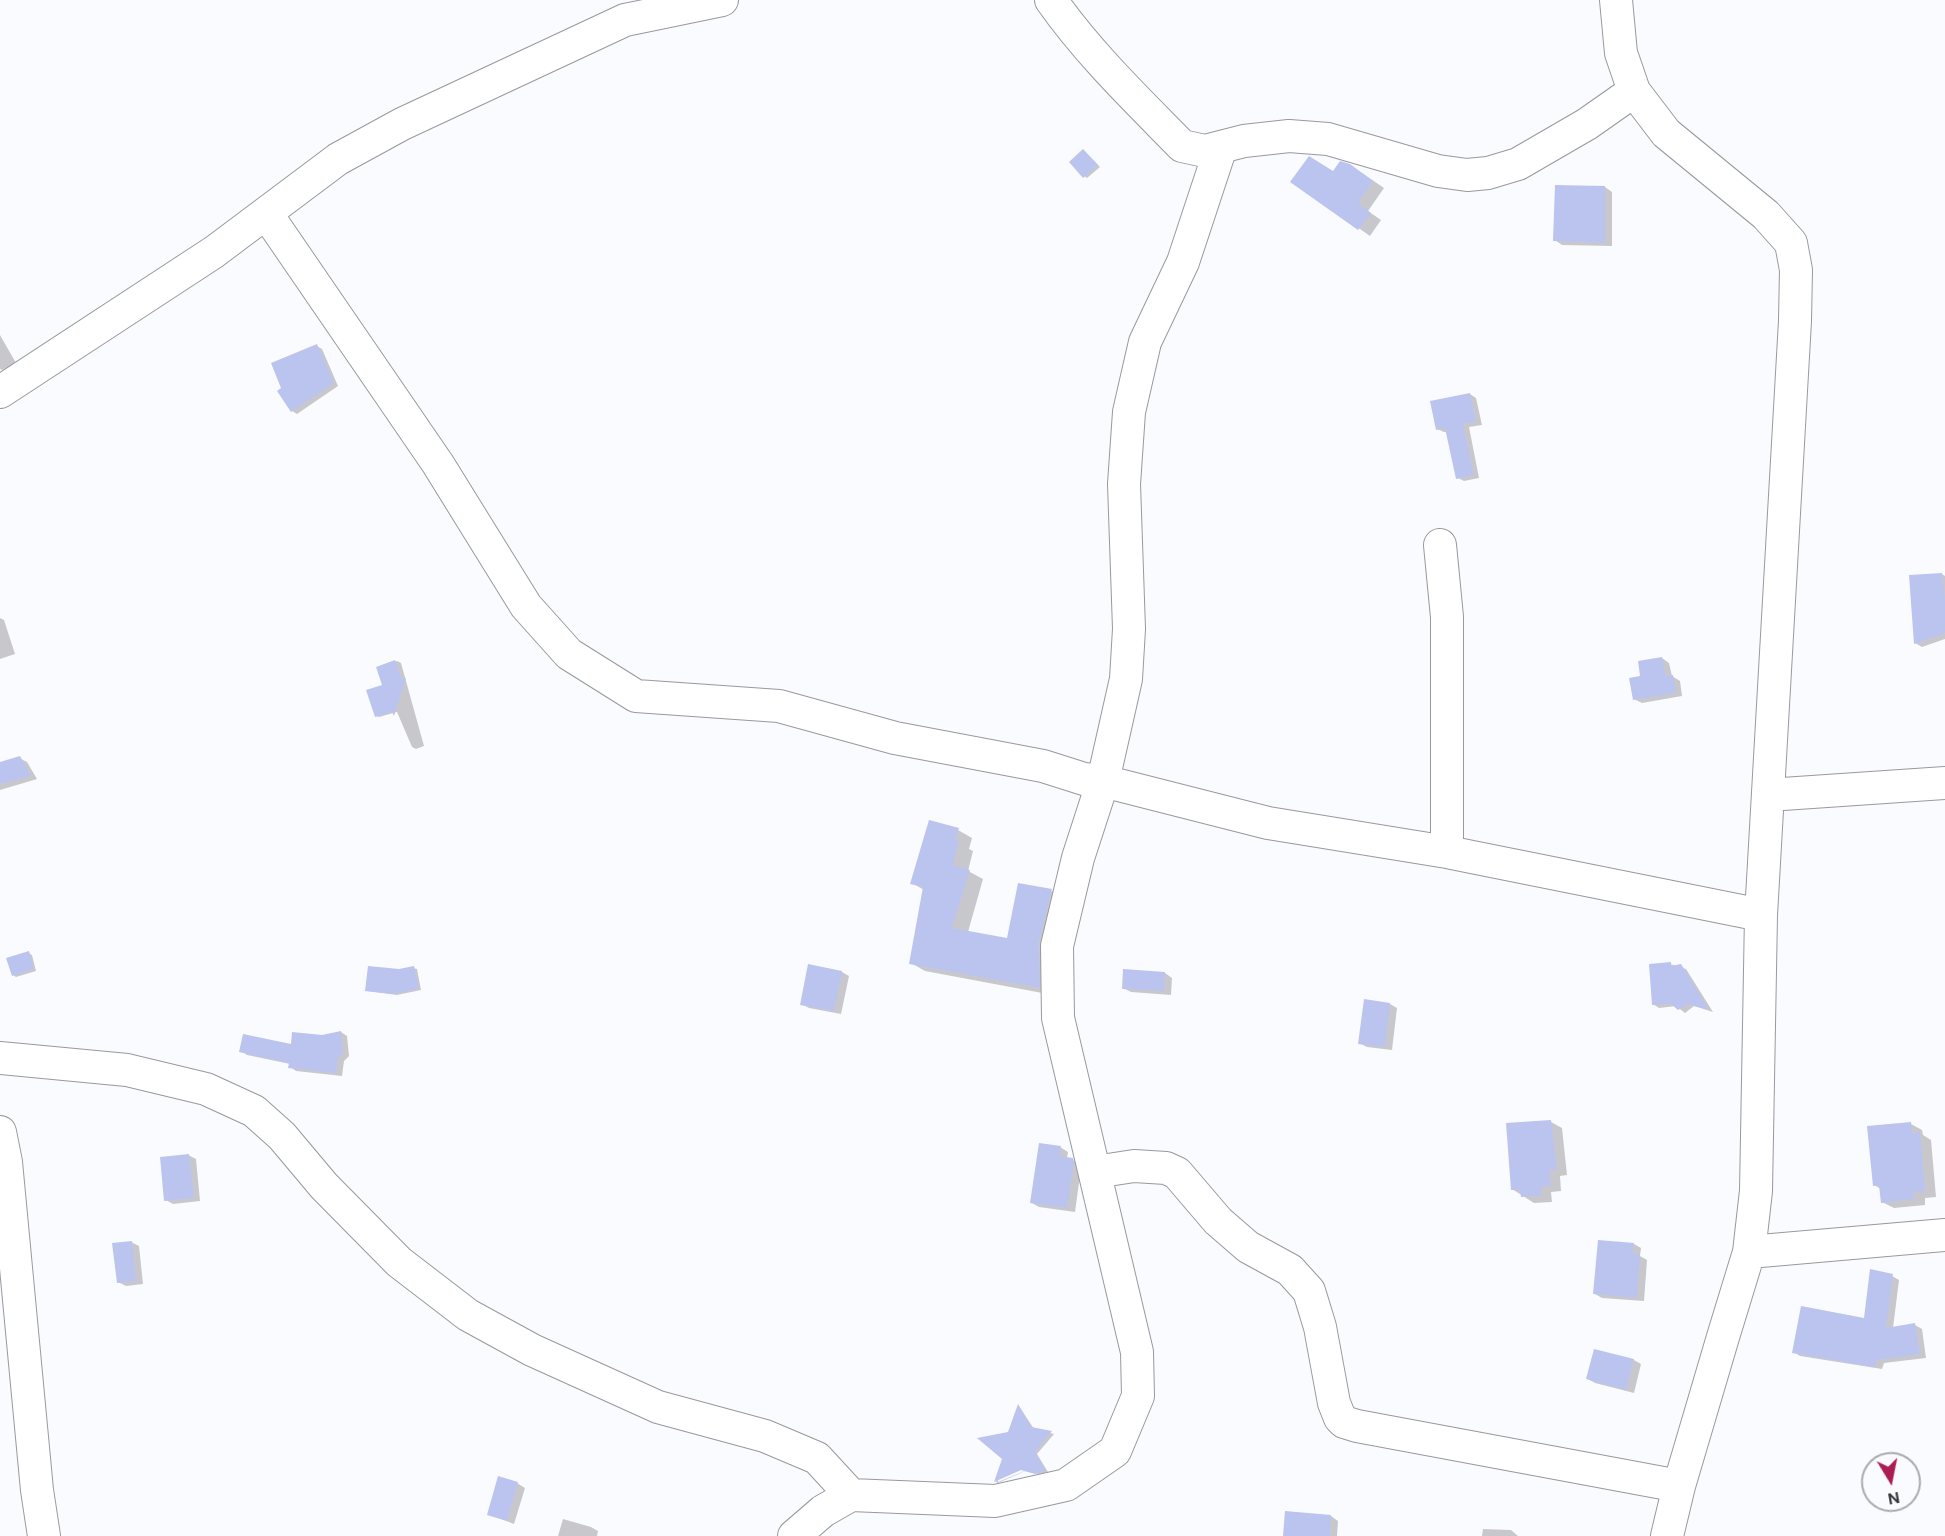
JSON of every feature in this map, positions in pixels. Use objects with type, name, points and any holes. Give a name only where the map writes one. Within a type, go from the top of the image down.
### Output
[{"type":"street","points":[[0,392],[214,252],[338,159],[402,124],[625,20],[722,0]]},
{"type":"street","points":[[1051,0],[1109,74],[1182,146],[1205,151],[1244,141],[1288,136],[1328,139],[1438,171],[1467,175],[1488,173],[1518,164],[1587,124],[1634,91]]},
{"type":"street","points":[[1616,0],[1621,53],[1634,91],[1666,133],[1766,215],[1791,243],[1794,261],[1795,321],[1761,915],[1756,1191],[1749,1252],[1722,1337],[1667,1536]]},
{"type":"street","points":[[794,1536],[822,1511],[851,1495],[995,1501],[1066,1485],[1115,1451],[1138,1396],[1137,1352],[1058,1018],[1057,946],[1078,858],[1103,781],[1126,669],[1129,629],[1124,484],[1129,412],[1145,342],[1183,262],[1221,147]]},
{"type":"street","points":[[266,213],[438,464],[526,606],[569,654],[636,696],[779,706],[895,738],[1043,766],[1084,779],[1103,781],[1268,823],[1447,852],[1761,915]]},
{"type":"street","points":[[1440,545],[1447,617],[1447,852]]},
{"type":"street","points":[[1768,795],[1945,783]]},
{"type":"street","points":[[0,1058],[127,1070],[206,1089],[254,1111],[282,1136],[324,1186],[399,1262],[468,1315],[532,1350],[658,1407],[765,1436],[817,1458],[851,1495]]},
{"type":"street","points":[[0,1132],[6,1162],[10,1323],[44,1536]]},
{"type":"street","points":[[1095,1172],[1134,1166],[1154,1166],[1177,1173],[1218,1221],[1248,1246],[1290,1269],[1309,1291],[1320,1327],[1334,1403],[1344,1422],[1679,1486]]},
{"type":"street","points":[[1749,1252],[1945,1235]]},
{"type":"building","points":[[1083,149],[1098,165],[1083,178],[1069,162]]},
{"type":"building","points":[[1309,156],[1333,171],[1340,161],[1350,164],[1373,181],[1358,203],[1371,213],[1358,230],[1290,182]]},
{"type":"building","points":[[1555,185],[1605,186],[1605,243],[1553,241]]},
{"type":"building","points":[[317,344],[334,383],[291,412],[277,391],[281,388],[271,363]]},
{"type":"building","points":[[1470,393],[1476,422],[1463,424],[1474,475],[1456,479],[1445,428],[1436,430],[1430,401]]},
{"type":"building","points":[[1942,573],[1945,633],[1914,644],[1909,575]]},
{"type":"building","points":[[1662,657],[1666,676],[1673,675],[1676,693],[1633,700],[1629,678],[1640,676],[1638,661]]},
{"type":"building","points":[[395,660],[402,679],[406,678],[394,716],[392,712],[375,717],[366,690],[382,685],[376,667]]},
{"type":"building","points":[[20,756],[31,776],[0,784],[0,762]]},
{"type":"building","points":[[929,820],[959,828],[955,840],[959,841],[953,865],[970,870],[952,928],[1007,938],[1018,883],[1052,889],[1039,942],[1040,988],[909,964],[923,887],[910,884]]},
{"type":"building","points":[[29,951],[34,969],[12,976],[6,958]]},
{"type":"building","points":[[1671,962],[1671,966],[1681,964],[1709,1010],[1687,1004],[1678,1010],[1671,1004],[1652,1005],[1649,964]]},
{"type":"building","points":[[808,964],[842,971],[834,1011],[800,1005]]},
{"type":"building","points":[[368,966],[399,969],[414,966],[419,989],[393,994],[365,991]]},
{"type":"building","points":[[1123,969],[1165,972],[1164,991],[1122,989]]},
{"type":"building","points":[[1364,999],[1390,1003],[1385,1047],[1358,1044]]},
{"type":"building","points":[[341,1031],[343,1052],[338,1057],[336,1073],[288,1068],[289,1063],[239,1052],[243,1034],[291,1044],[292,1032],[322,1035]]},
{"type":"building","points":[[1551,1120],[1557,1170],[1549,1170],[1551,1186],[1541,1186],[1541,1196],[1521,1197],[1520,1190],[1511,1190],[1506,1123]]},
{"type":"building","points":[[1911,1122],[1912,1133],[1920,1132],[1925,1191],[1914,1192],[1914,1199],[1881,1203],[1879,1185],[1873,1186],[1867,1126]]},
{"type":"building","points":[[1039,1143],[1061,1146],[1059,1156],[1073,1158],[1067,1208],[1030,1203]]},
{"type":"building","points":[[189,1154],[194,1198],[164,1201],[160,1157]]},
{"type":"building","points":[[1598,1240],[1634,1243],[1633,1254],[1640,1254],[1637,1298],[1593,1294]]},
{"type":"building","points":[[132,1241],[136,1281],[117,1283],[112,1243]]},
{"type":"building","points":[[1870,1269],[1893,1274],[1886,1328],[1915,1323],[1920,1354],[1877,1360],[1875,1367],[1792,1353],[1801,1306],[1864,1318]]},
{"type":"building","points":[[1594,1349],[1634,1359],[1626,1390],[1586,1379]]},
{"type":"building","points":[[1018,1404],[1031,1427],[1052,1431],[1035,1452],[1046,1471],[1035,1474],[1021,1470],[994,1482],[1002,1459],[977,1438],[1008,1432]]},
{"type":"building","points":[[498,1476],[518,1482],[507,1521],[487,1515]]},
{"type":"building","points":[[1285,1511],[1331,1515],[1330,1536],[1283,1536]]}]
